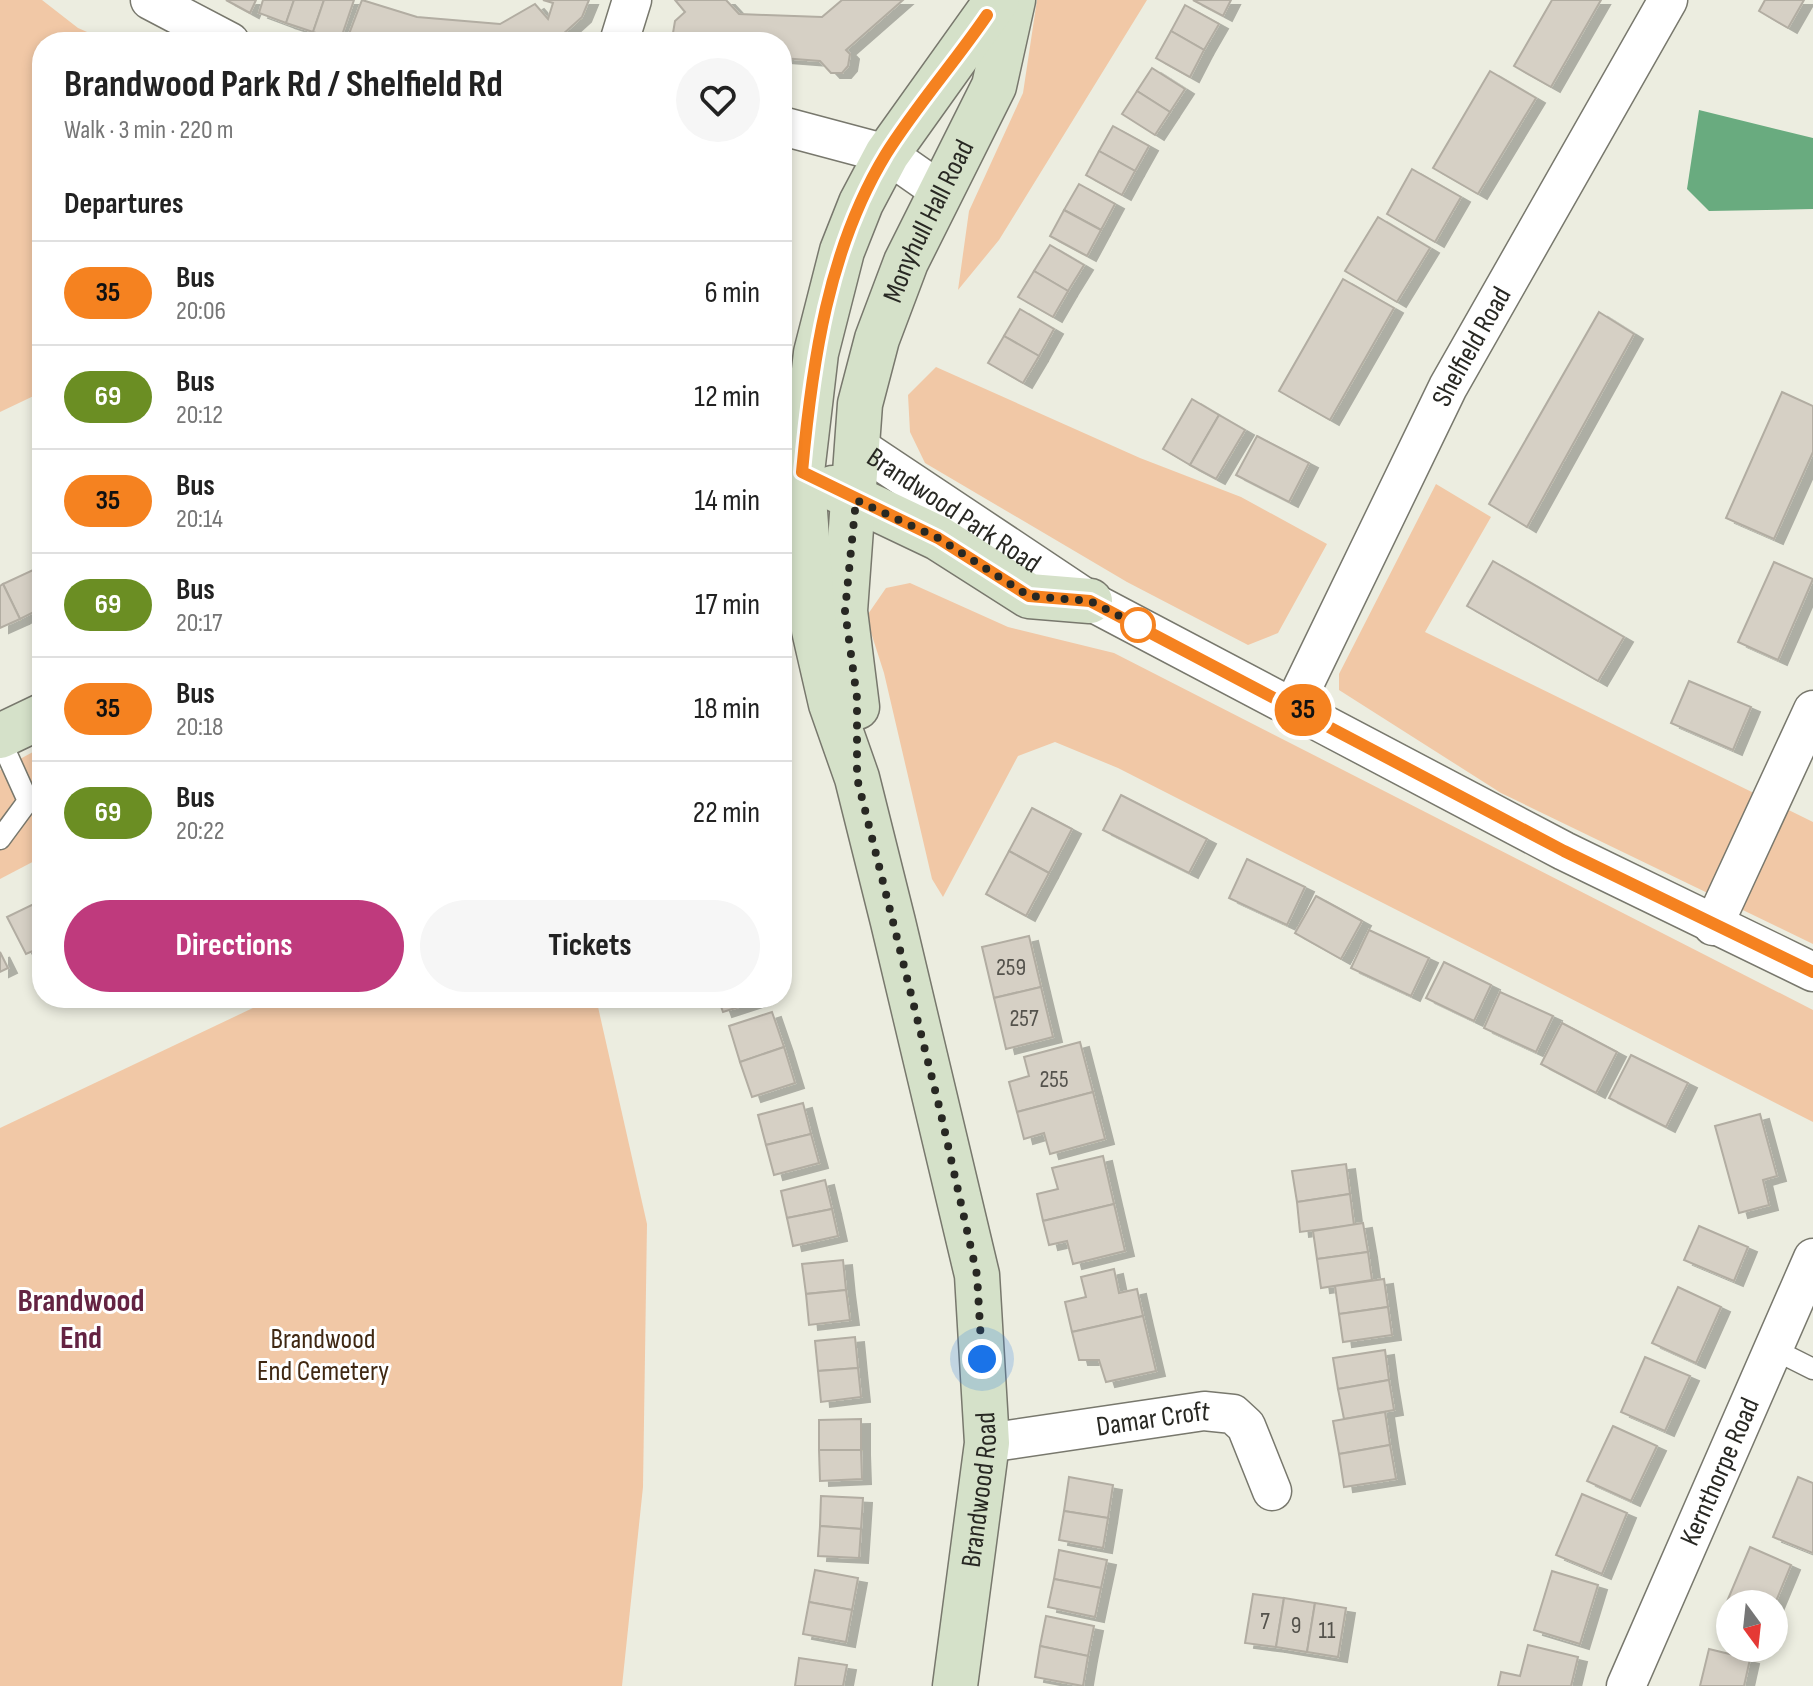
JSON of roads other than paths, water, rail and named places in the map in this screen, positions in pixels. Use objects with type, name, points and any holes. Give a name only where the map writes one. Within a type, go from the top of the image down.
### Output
[{"type":"street","points":[[150,0],[211,32]]},
{"type":"street","points":[[622,32],[632,0]]},
{"type":"street","name":"Monyhull Hall Road","points":[[810,462],[799,364],[861,203],[887,154],[997,0]]},
{"type":"street","name":"Monyhull Hall Road","points":[[859,447],[860,404],[877,339],[906,262],[994,86],[1013,0]]},
{"type":"street","name":"Shelfield Road","points":[[1294,705],[1448,387],[1668,0]]},
{"type":"street","points":[[792,129],[887,154],[940,191]]},
{"type":"street","name":"Brandwood Park Road","points":[[859,447],[1090,601],[1294,705],[1564,851],[1813,972]]},
{"type":"street","name":"Brandwood Road","points":[[810,462],[859,447]]},
{"type":"street","name":"Brandwood Park Road","points":[[810,462],[1029,596],[1090,601]]},
{"type":"street","name":"Brandwood Road","points":[[810,462],[845,611],[857,698],[857,778]]},
{"type":"street","name":"Brandwood Road","points":[[810,462],[814,630],[831,704],[857,778],[940,1110],[977,1275],[987,1443],[955,1686]]},
{"type":"street","points":[[1713,926],[1813,710]]},
{"type":"street","points":[[0,738],[32,721]]},
{"type":"street","name":"Kernthorpe Road","points":[[1626,1686],[1813,1258]]},
{"type":"street","name":"Damar Croft","points":[[987,1443],[1204,1411],[1233,1414],[1246,1426],[1272,1491]]},
{"type":"lane","points":[[0,738],[32,796]]},
{"type":"lane","points":[[0,839],[32,804]]},
{"type":"lane","points":[[1773,1349],[1813,1369]]},
{"type":"district","name":"Brandwood End","points":[[81,1320]]},
{"type":"park label","name":"Brandwood End Cemetery","points":[[323,1355]]}]
